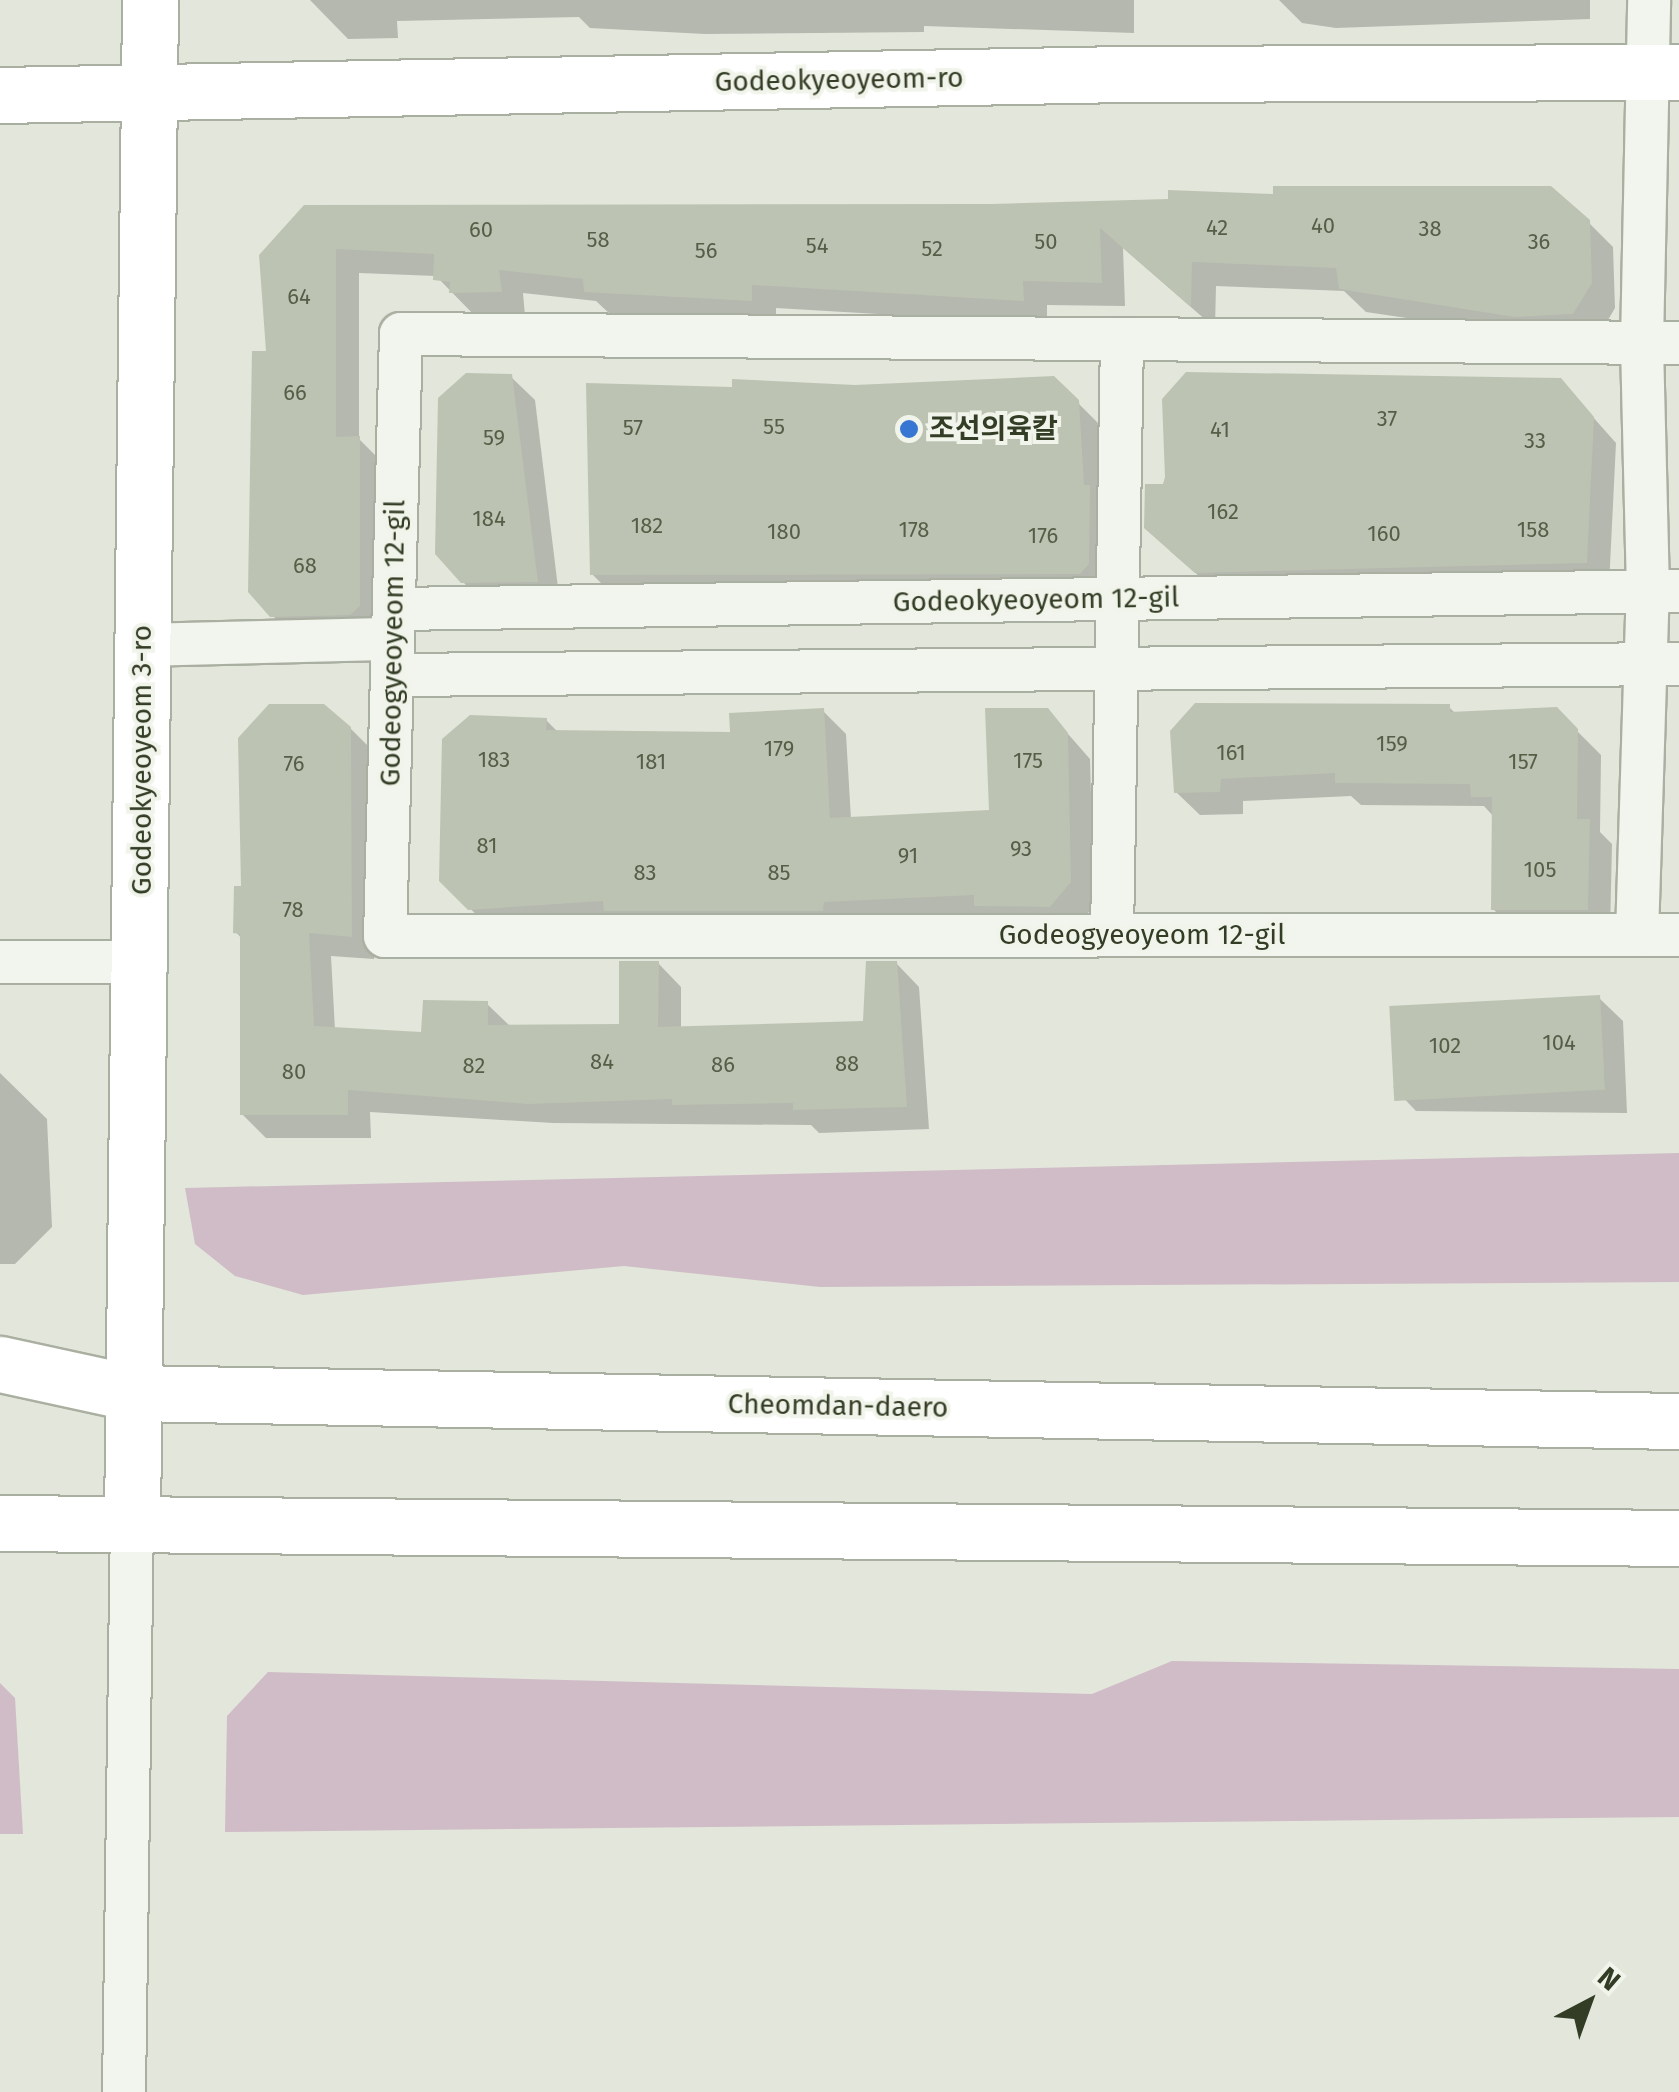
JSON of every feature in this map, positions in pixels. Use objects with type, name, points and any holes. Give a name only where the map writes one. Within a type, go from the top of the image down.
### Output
[{"type":"street","name":"Godeokyeoyeom 3-ro","points":[[132,1520],[142,962],[150,0]]},
{"type":"street","points":[[1637,934],[1663,591],[1663,72],[1649,0]]},
{"type":"street","name":"Godeokyeoyeom-ro","points":[[0,95],[1110,75],[1663,72]]},
{"type":"street","name":"Godeogyeoyeom 12-gil","points":[[1661,343],[401,334],[385,936],[1679,934]]},
{"type":"street","points":[[1112,935],[1121,598],[1122,339]]},
{"type":"street","name":"Godeokyeoyeom 12-gil","points":[[393,641],[1121,598],[1663,591]]},
{"type":"street","points":[[142,646],[393,641],[1118,669],[1660,664]]},
{"type":"street","points":[[0,962],[142,962]]},
{"type":"street","name":"Cheomdan-daero","points":[[0,1364],[134,1393],[1679,1421]]},
{"type":"street","points":[[0,1522],[132,1520],[1679,1538]]},
{"type":"street","points":[[124,2092],[132,1520]]},
{"type":"shaded area","points":[[1679,1153],[1679,1282],[820,1287],[624,1266],[303,1295],[235,1276],[195,1244],[185,1188]]},
{"type":"shaded area","points":[[1172,1661],[1679,1669],[1679,1817],[225,1832],[227,1716],[268,1672],[1092,1694]]},
{"type":"shaded area","points":[[0,1683],[15,1698],[23,1834],[0,1834]]},
{"type":"building","points":[[1273,186],[1551,186],[1590,220],[1592,283],[1573,314],[1514,317],[1339,289],[1336,268],[1192,262],[1191,307],[1100,228],[1102,283],[1023,281],[1024,301],[752,285],[752,301],[584,292],[583,279],[499,270],[502,292],[449,293],[450,282],[433,280],[434,254],[336,249],[336,437],[360,436],[360,606],[350,615],[270,617],[248,592],[252,351],[266,351],[259,255],[304,205],[992,204],[1168,199],[1168,190],[1273,194]]},
{"type":"building","points":[[1186,372],[1561,378],[1594,417],[1587,563],[1195,573],[1144,528],[1145,484],[1163,484],[1165,477],[1162,399]]},
{"type":"building","points":[[466,373],[512,374],[538,582],[461,583],[435,554],[438,398]]},
{"type":"building","points":[[1054,376],[1079,400],[1084,485],[1090,485],[1089,564],[1080,574],[590,575],[586,383],[732,387],[732,379],[855,385]]},
{"type":"building","points":[[1195,703],[1450,704],[1450,712],[1557,707],[1578,729],[1577,819],[1590,819],[1588,910],[1491,910],[1492,797],[1471,797],[1470,784],[1335,783],[1335,773],[1221,779],[1220,792],[1174,793],[1170,731]]},
{"type":"building","points":[[269,704],[324,704],[351,727],[352,937],[309,933],[314,1026],[421,1032],[423,1000],[488,1001],[488,1025],[619,1024],[619,961],[659,961],[658,1027],[863,1021],[866,961],[897,961],[907,1107],[793,1110],[793,1103],[672,1105],[672,1099],[528,1104],[348,1090],[348,1115],[240,1115],[240,934],[233,933],[234,886],[241,886],[238,738]]},
{"type":"building","points":[[824,708],[830,818],[989,810],[985,708],[1048,708],[1068,733],[1071,882],[1050,907],[974,906],[974,895],[824,902],[823,911],[604,911],[603,901],[468,910],[439,881],[442,739],[470,715],[547,718],[546,730],[730,732],[729,713]]},
{"type":"building","points":[[1600,995],[1605,1090],[1394,1101],[1389,1006]]},
{"type":"place","name":"조선의육칼","points":[[909,429]]}]
